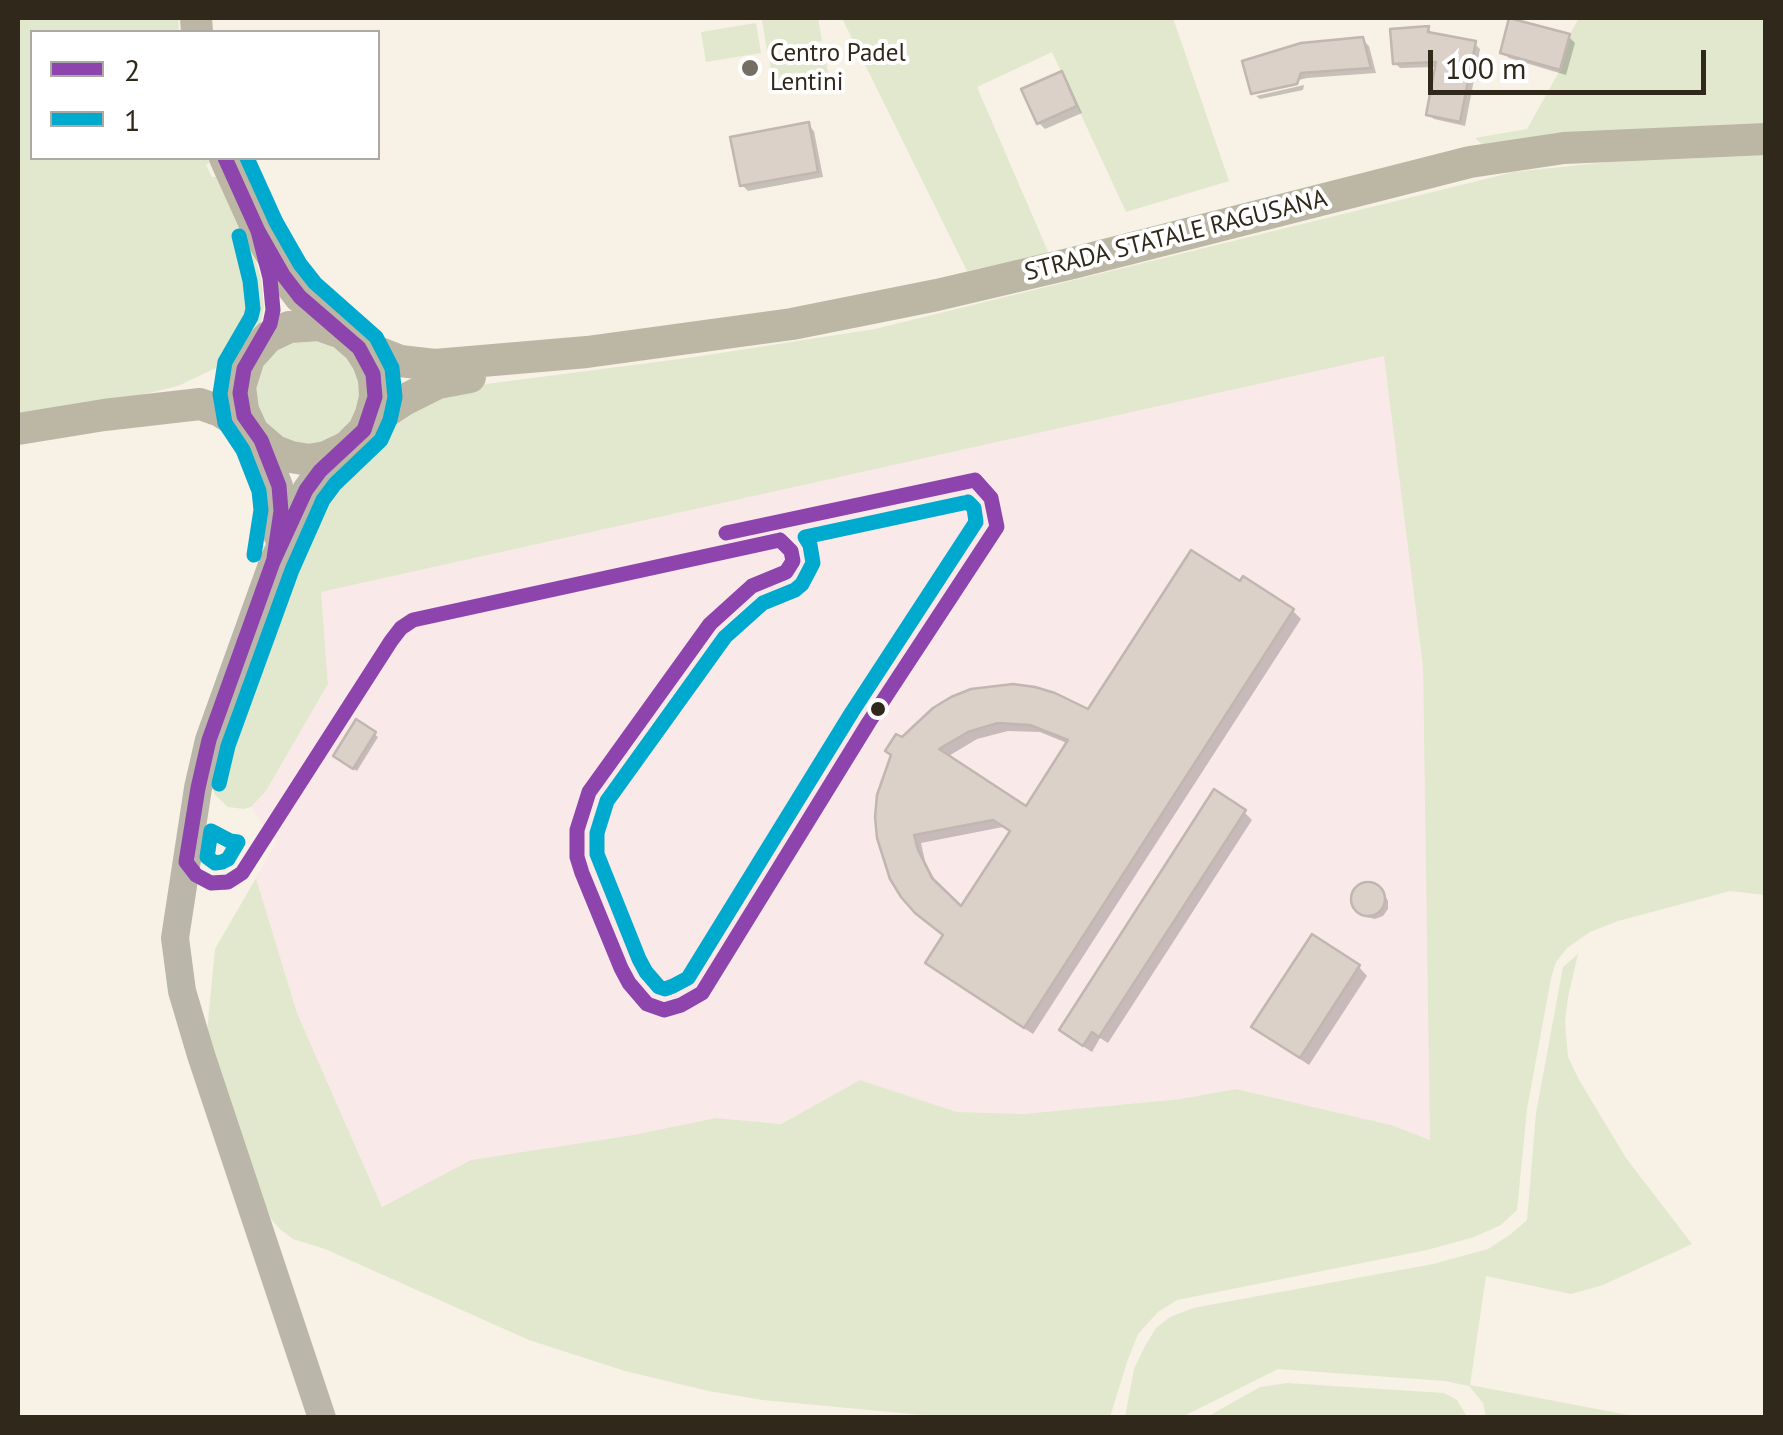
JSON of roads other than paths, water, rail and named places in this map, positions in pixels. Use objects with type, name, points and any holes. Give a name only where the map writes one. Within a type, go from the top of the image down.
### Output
[{"type":"main road","name":"STRADA STATALE RAGUSANA","points":[[587,352],[792,324],[937,295],[1470,162],[1564,148],[1766,139]]},
{"type":"main road","points":[[18,429],[200,404],[220,411],[280,454],[303,459],[326,457],[356,439],[374,403],[375,385],[368,362],[348,338],[300,297],[283,274],[258,232],[226,160]]},
{"type":"main road","points":[[257,436],[242,410],[240,392],[244,369],[270,324],[273,310],[270,278],[258,232]]},
{"type":"main road","points":[[104,415],[192,390],[218,377],[273,334],[295,325],[319,325],[400,361],[435,365],[587,352]]},
{"type":"main road","points":[[366,425],[438,383],[587,352]]},
{"type":"street","points":[[257,436],[279,486],[281,510],[273,562]]},
{"type":"street","points":[[322,1418],[201,1054],[182,991],[175,938],[209,740],[273,562],[306,490],[342,450]]},
{"type":"place","name":"Centro Padel Lentini","points":[[750,68]]}]
